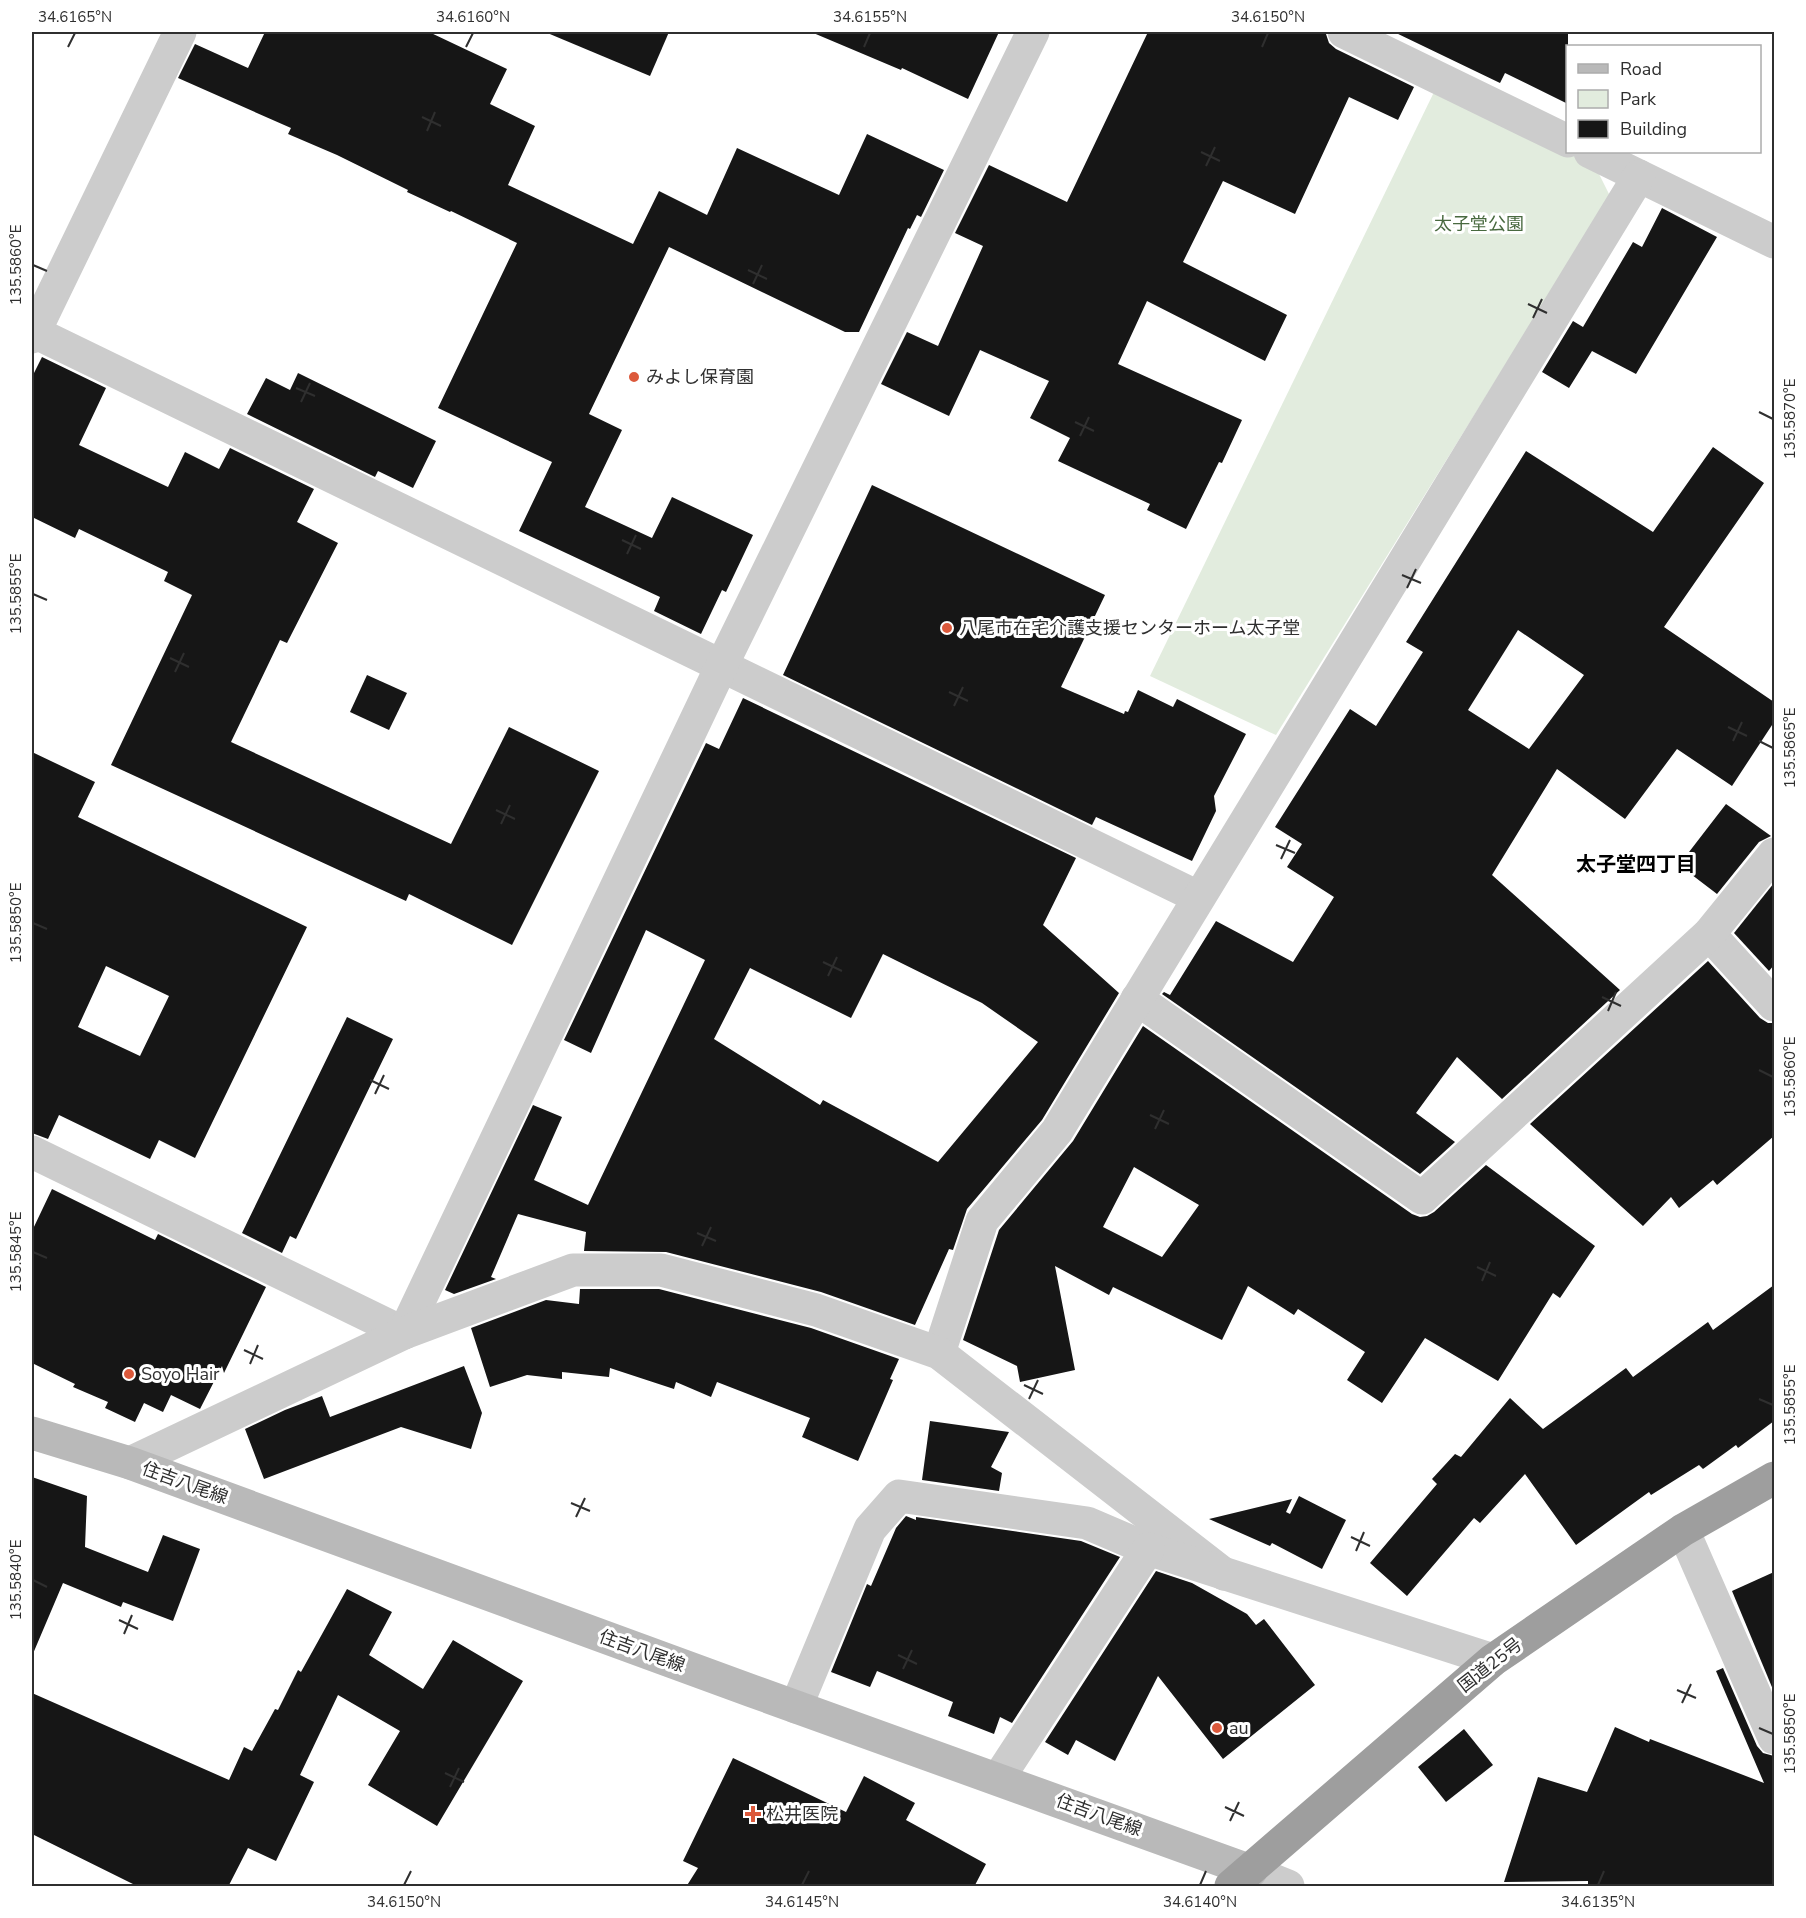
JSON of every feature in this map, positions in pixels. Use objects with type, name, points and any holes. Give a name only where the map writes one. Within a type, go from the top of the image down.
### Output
[{"type":"highway","name":"国道25号","points":[[1241,1879],[1493,1660],[1683,1530],[1774,1478]]},
{"type":"main road","name":"住吉八尾線","points":[[32,1432],[130,1463],[998,1779],[1241,1879]]},
{"type":"street","points":[[180,32],[32,334],[722,665],[1198,897]]},
{"type":"street","points":[[404,1333],[722,665],[1033,32]]},
{"type":"street","points":[[1344,32],[1566,140]]},
{"type":"street","points":[[1592,153],[1774,242]]},
{"type":"street","points":[[939,1353],[982,1221],[1057,1131],[1639,176]]},
{"type":"street","points":[[1137,999],[1422,1198],[1709,934],[1774,854]]},
{"type":"street","points":[[1709,934],[1774,1005]]},
{"type":"street","points":[[32,1152],[404,1333]]},
{"type":"street","points":[[130,1463],[404,1333],[573,1270],[661,1270],[816,1310],[939,1353],[1224,1574]]},
{"type":"street","points":[[796,1707],[870,1529],[899,1496],[1087,1523],[1148,1549],[1493,1660]]},
{"type":"street","points":[[1683,1530],[1774,1738]]},
{"type":"street","points":[[998,1779],[1148,1549]]},
{"type":"street","points":[[1241,1879],[1288,1887]]},
{"type":"green space","name":"太子堂公園","points":[[1435,90],[1595,166],[1610,196],[1276,735],[1150,676]]},
{"type":"building","points":[[265,32],[429,32],[507,69],[490,104],[535,126],[508,185],[633,244],[659,191],[707,215],[737,148],[839,195],[867,134],[944,170],[921,217],[917,215],[910,229],[908,228],[859,332],[845,332],[669,247],[589,414],[622,430],[585,507],[652,538],[672,497],[753,535],[726,592],[722,590],[701,634],[654,611],[660,597],[519,531],[552,462],[438,408],[517,243],[407,192],[408,190],[337,155],[288,134],[291,128],[178,78],[195,44],[248,68]]},
{"type":"building","points":[[545,32],[669,32],[650,76]]},
{"type":"building","points":[[811,32],[999,32],[968,99],[902,68],[901,70]]},
{"type":"building","points":[[1148,32],[1319,32],[1326,34],[1329,43],[1336,49],[1414,87],[1398,120],[1349,97],[1295,214],[1223,181],[1183,262],[1287,315],[1265,361],[1147,301],[1118,364],[1242,420],[1222,463],[1219,462],[1186,529],[1147,510],[1150,504],[1058,461],[1070,438],[1030,418],[1049,381],[980,350],[949,416],[881,384],[907,332],[938,346],[983,246],[955,233],[989,165],[1067,202]]},
{"type":"building","points":[[1394,32],[1568,32],[1566,103],[1505,73],[1500,83]]},
{"type":"building","points":[[1662,208],[1717,237],[1636,374],[1592,351],[1569,388],[1542,372],[1573,321],[1583,327],[1633,242],[1642,247]]},
{"type":"building","points":[[42,357],[106,388],[79,445],[168,487],[185,452],[219,469],[230,448],[314,489],[297,522],[338,543],[287,643],[280,640],[231,742],[451,844],[509,727],[599,771],[512,945],[409,894],[406,901],[111,765],[192,595],[164,581],[168,572],[79,529],[75,538],[32,517],[32,377]]},
{"type":"building","points":[[298,373],[436,441],[413,488],[378,471],[375,477],[247,414],[266,378],[290,390]]},
{"type":"building","points":[[1713,447],[1764,483],[1664,627],[1774,702],[1774,722],[1732,786],[1677,749],[1625,819],[1557,769],[1492,875],[1620,990],[1502,1099],[1457,1057],[1416,1113],[1455,1142],[1420,1174],[1162,994],[1164,992],[1170,995],[1216,921],[1293,962],[1334,897],[1287,867],[1302,844],[1275,827],[1350,709],[1376,726],[1423,652],[1406,642],[1526,451],[1653,532]],"holes":[[[1518,630],[1584,675],[1529,749],[1468,710]]]},
{"type":"building","name":"八尾市在宅介護支援センターホーム太子堂","points":[[872,485],[1105,595],[1061,687],[1124,714],[1125,711],[1128,712],[1138,690],[1173,707],[1177,699],[1246,734],[1214,796],[1216,811],[1192,861],[1096,817],[1092,825],[783,675]]},
{"type":"building","points":[[367,675],[407,693],[389,730],[350,712]]},
{"type":"building","points":[[743,698],[1076,858],[1043,925],[1119,993],[1042,1120],[967,1209],[953,1250],[949,1249],[915,1325],[821,1292],[666,1252],[584,1251],[586,1232],[518,1214],[491,1277],[496,1279],[454,1294],[445,1290],[533,1105],[562,1117],[534,1180],[588,1205],[705,960],[646,930],[591,1053],[564,1040],[706,743],[719,749]],"holes":[[[883,954],[982,1003],[1038,1042],[938,1162],[823,1100],[820,1105],[714,1039],[750,968],[851,1018]]]},
{"type":"building","points":[[32,752],[95,782],[78,817],[307,927],[195,1158],[159,1140],[150,1159],[59,1115],[48,1139],[32,1133]],"holes":[[[106,966],[169,996],[140,1056],[78,1027]]]},
{"type":"building","points":[[1726,804],[1771,836],[1759,842],[1717,894],[1679,865]]},
{"type":"building","points":[[1774,883],[1774,965],[1769,971],[1734,933]]},
{"type":"building","points":[[1708,961],[1760,1018],[1768,1023],[1774,1023],[1774,1136],[1717,1185],[1713,1180],[1679,1208],[1671,1197],[1643,1226],[1530,1124]]},
{"type":"building","points":[[347,1017],[393,1039],[296,1239],[290,1236],[282,1253],[242,1233]]},
{"type":"building","points":[[1143,1026],[1412,1214],[1420,1217],[1434,1212],[1486,1165],[1595,1246],[1560,1298],[1553,1293],[1498,1381],[1425,1338],[1382,1403],[1347,1380],[1365,1352],[1298,1309],[1294,1315],[1248,1286],[1222,1340],[1113,1287],[1109,1295],[1055,1266],[1075,1370],[1020,1382],[1017,1366],[963,1340],[999,1230],[1073,1141]],"holes":[[[1134,1167],[1199,1205],[1162,1257],[1103,1227]]]},
{"type":"building","points":[[52,1189],[155,1240],[158,1234],[266,1287],[224,1373],[222,1366],[200,1409],[171,1395],[163,1412],[144,1403],[135,1422],[105,1408],[108,1402],[73,1387],[75,1384],[32,1363],[32,1231]]},
{"type":"building","points":[[1774,1285],[1774,1421],[1738,1448],[1736,1445],[1703,1469],[1699,1465],[1651,1495],[1649,1492],[1576,1545],[1525,1474],[1480,1523],[1474,1518],[1407,1596],[1370,1563],[1437,1484],[1432,1479],[1455,1454],[1461,1457],[1510,1398],[1543,1429],[1626,1368],[1633,1377],[1708,1322],[1713,1330]]},
{"type":"building","points":[[580,1289],[659,1289],[811,1328],[899,1359],[890,1379],[893,1380],[858,1461],[802,1437],[810,1418],[717,1382],[711,1397],[676,1382],[674,1389],[610,1368],[609,1377],[562,1372],[562,1379],[527,1375],[490,1387],[471,1328],[546,1300],[579,1304]]},
{"type":"building","points":[[464,1366],[482,1413],[471,1449],[401,1427],[264,1479],[245,1429],[322,1396],[330,1417]]},
{"type":"building","points":[[930,1421],[1009,1432],[991,1467],[1002,1473],[999,1491],[922,1480]]},
{"type":"building","points":[[32,1477],[87,1496],[85,1547],[148,1572],[163,1535],[200,1549],[173,1621],[123,1602],[121,1607],[63,1583],[32,1656]]},
{"type":"building","points":[[1299,1496],[1346,1520],[1322,1569],[1272,1543],[1270,1546],[1209,1519],[1292,1499],[1286,1512],[1290,1514]]},
{"type":"building","points":[[906,1516],[916,1520],[916,1517],[1081,1541],[1120,1557],[1012,1723],[1000,1717],[994,1734],[948,1716],[953,1702],[877,1671],[870,1687],[831,1672],[867,1584],[871,1586],[896,1528]]},
{"type":"building","points":[[1156,1571],[1192,1583],[1247,1614],[1256,1625],[1264,1619],[1315,1685],[1223,1759],[1158,1676],[1115,1761],[1076,1740],[1068,1755],[1045,1742]]},
{"type":"building","points":[[1774,1572],[1774,1692],[1732,1591]]},
{"type":"building","points":[[347,1589],[392,1612],[369,1655],[423,1689],[453,1640],[523,1681],[437,1826],[368,1785],[400,1731],[338,1695],[300,1775],[314,1782],[276,1861],[248,1848],[228,1887],[139,1887],[32,1834],[32,1693],[229,1780],[244,1747],[252,1751],[275,1709],[278,1710],[298,1670],[301,1672]]},
{"type":"building","points":[[1723,1668],[1757,1746],[1763,1753],[1774,1756],[1774,1887],[1588,1887],[1588,1881],[1504,1882],[1538,1777],[1587,1792],[1615,1727],[1649,1742],[1650,1739],[1764,1783],[1716,1671]]},
{"type":"building","points":[[1464,1729],[1493,1765],[1446,1802],[1418,1767]]},
{"type":"building","points":[[733,1758],[846,1812],[864,1776],[915,1803],[906,1820],[986,1864],[974,1887],[686,1887],[698,1868],[683,1861]]},
{"type":"place","name":"みよし保育園","points":[[634,377]]},
{"type":"place","name":"八尾市在宅介護支援センターホーム太子堂","points":[[947,628]]},
{"type":"place","name":"Soyo Hair","points":[[129,1374]]},
{"type":"place","name":"au","points":[[1217,1728]]},
{"type":"place","name":"松井医院","points":[[753,1814]]},
{"type":"district","name":"太子堂四丁目","points":[[1636,864]]}]
